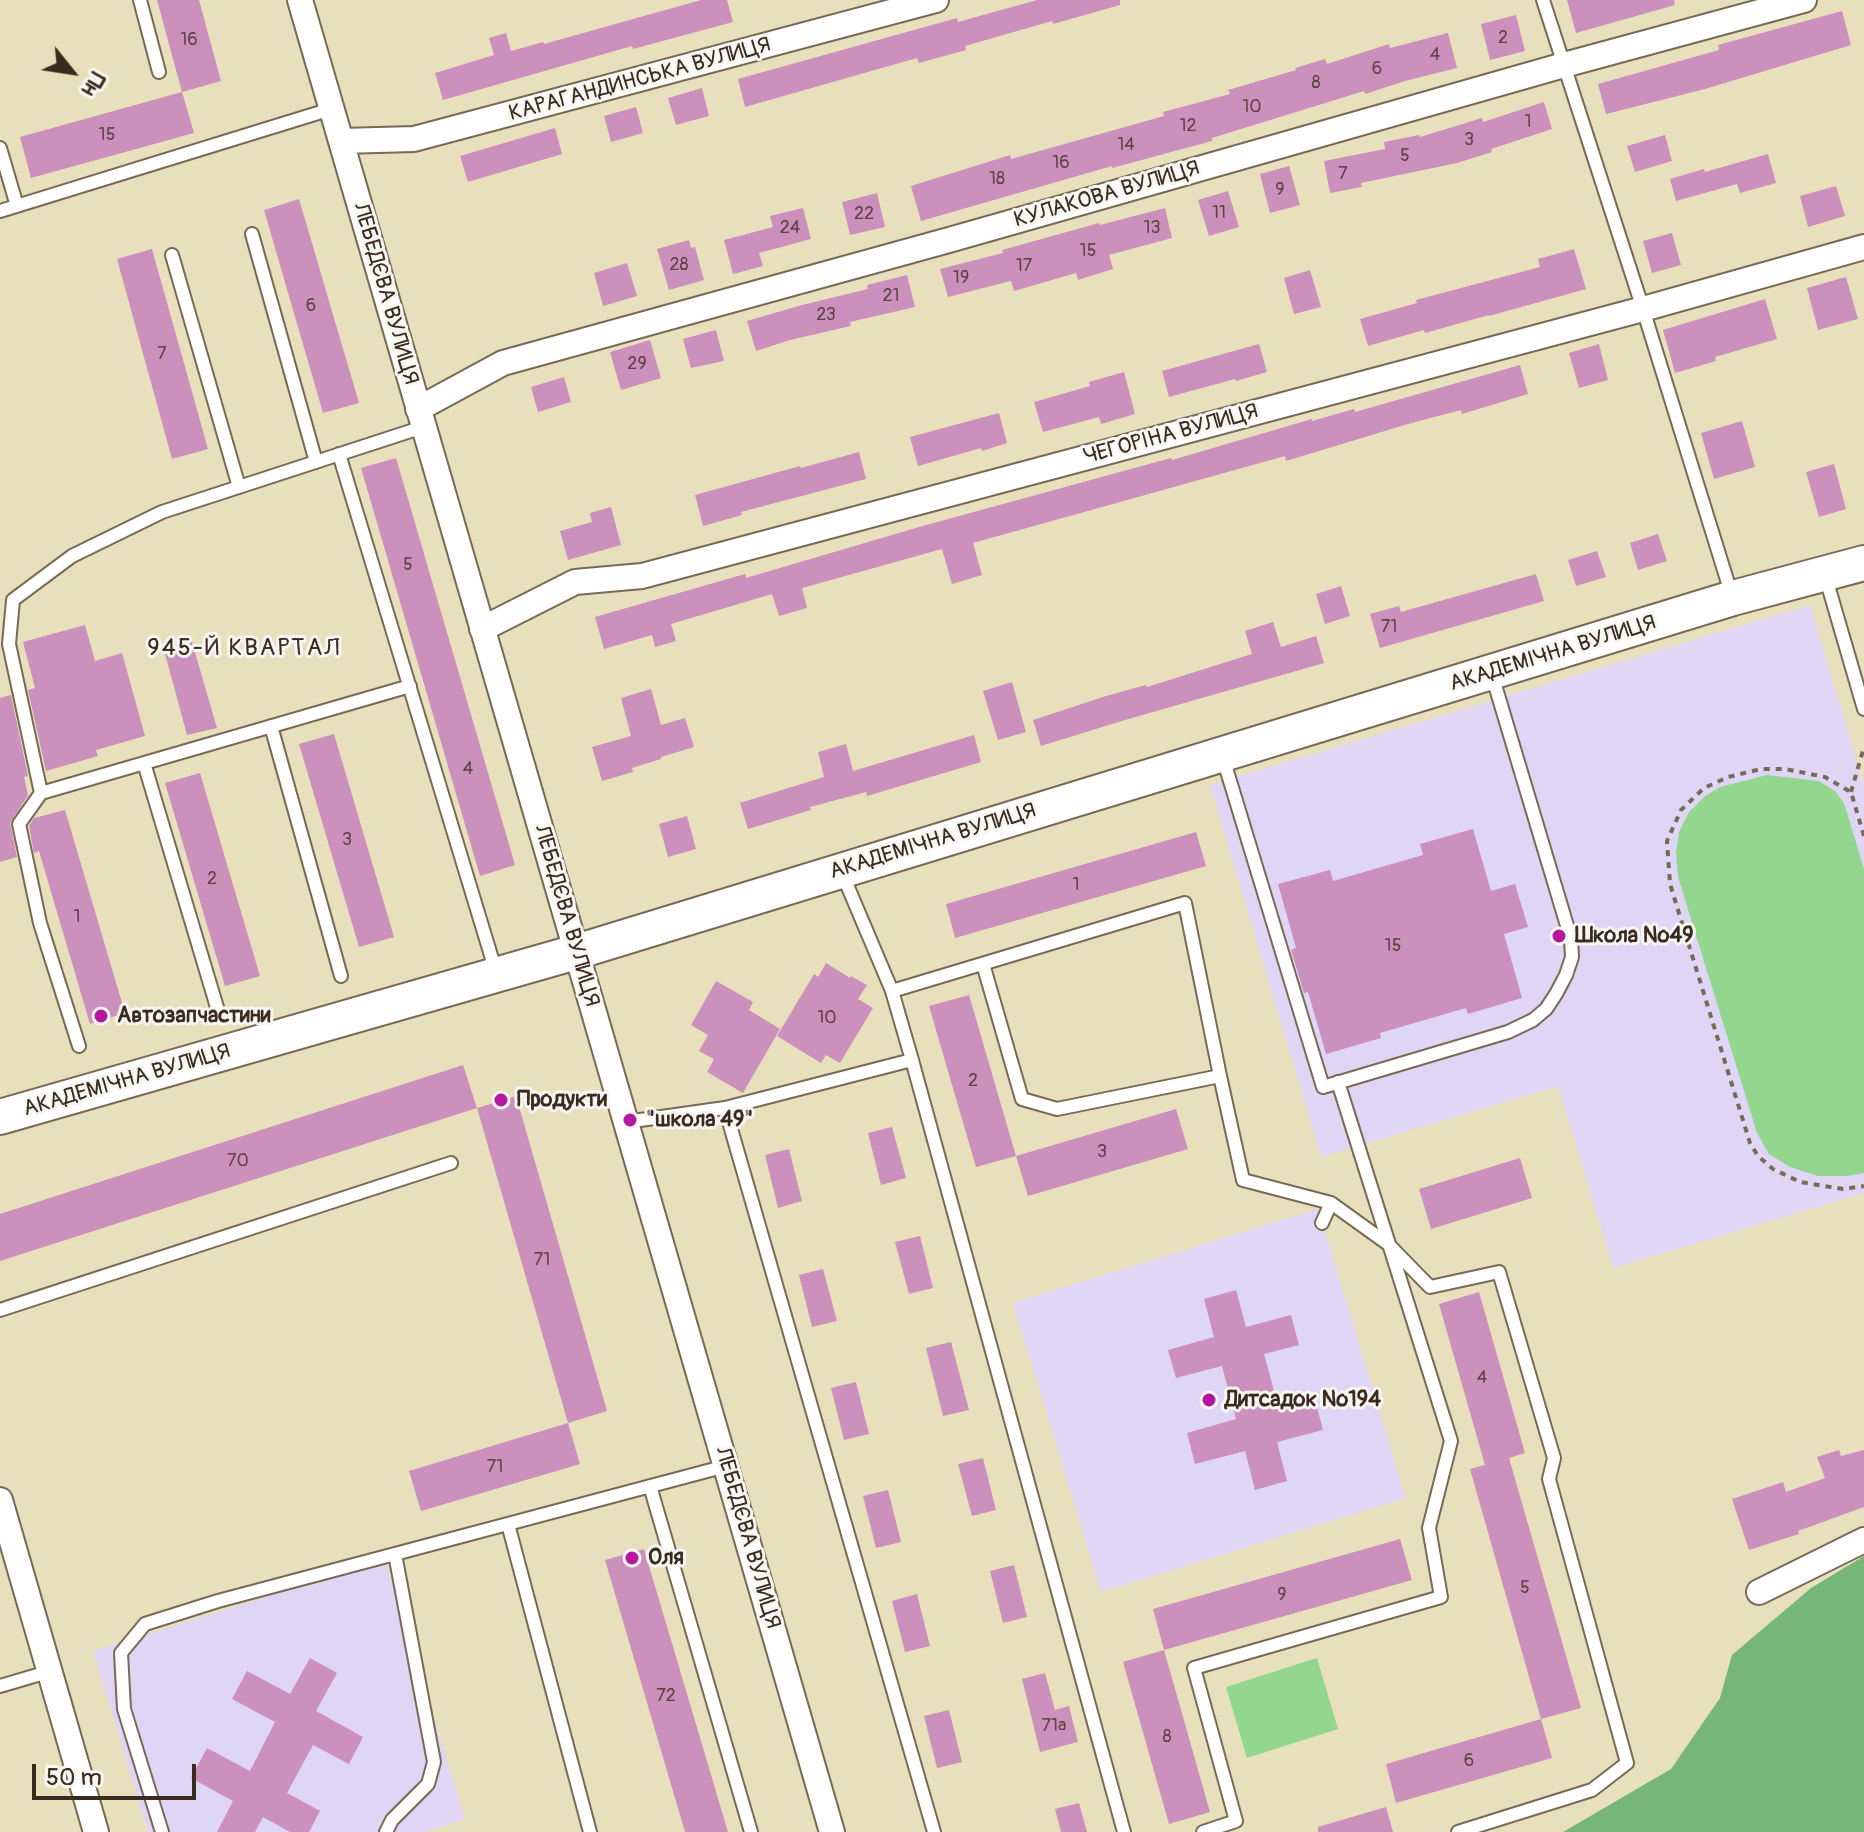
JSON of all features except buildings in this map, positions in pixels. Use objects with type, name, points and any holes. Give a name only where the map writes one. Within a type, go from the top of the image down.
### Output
[{"type":"main road","name":"АКАДЕМІЧНА ВУЛИЦЯ","points":[[0,1117],[576,952],[1733,598],[1864,563]]},
{"type":"street","name":"ЛЕБЕДЄВА ВУЛИЦЯ","points":[[300,0],[832,1832]]},
{"type":"street","name":"КАРАГАНДИНСЬКА ВУЛИЦЯ","points":[[341,141],[414,139],[936,0]]},
{"type":"street","name":"КУЛАКОВА ВУЛИЦЯ","points":[[421,418],[503,363],[1804,0]]},
{"type":"street","name":"ЧЕГОРІНА ВУЛИЦЯ","points":[[482,629],[575,582],[642,576],[1643,309],[1864,247]]},
{"type":"street","points":[[0,1500],[96,1832]]},
{"type":"street","points":[[1759,1592],[1864,1540]]},
{"type":"lane","points":[[140,0],[159,72]]},
{"type":"lane","points":[[1543,0],[1733,598]]},
{"type":"lane","points":[[0,211],[331,109]]},
{"type":"lane","points":[[0,148],[17,206]]},
{"type":"lane","points":[[252,234],[316,462]]},
{"type":"lane","points":[[172,255],[239,487]]},
{"type":"lane","points":[[41,793],[4,646],[13,600],[72,556],[162,512],[339,454],[421,418]]},
{"type":"lane","points":[[339,454],[497,974]]},
{"type":"lane","points":[[1825,575],[1864,709]]},
{"type":"lane","points":[[1222,755],[1323,1087],[1508,1032],[1533,1020],[1546,1009],[1566,975],[1572,957],[1571,939],[1491,672]]},
{"type":"lane","points":[[79,1046],[40,923],[19,824],[41,793],[410,686]]},
{"type":"lane","points":[[271,726],[341,976]]},
{"type":"lane","points":[[144,763],[219,1014]]},
{"type":"lane","points":[[841,870],[892,991],[1124,1832]]},
{"type":"lane","points":[[892,991],[1185,903],[1243,1180],[1331,1203],[1388,1244],[1430,1287],[1499,1272],[1554,1458],[1549,1479],[1627,1763],[1592,1790],[1458,1832]]},
{"type":"lane","points":[[983,964],[1022,1099],[1057,1109],[1220,1076]]},
{"type":"lane","points":[[626,1122],[725,1108],[912,1060]]},
{"type":"lane","points":[[1203,1832],[1236,1821],[1194,1668],[1441,1597],[1429,1528],[1451,1441],[1338,1082]]},
{"type":"lane","points":[[725,1108],[934,1832]]},
{"type":"lane","points":[[0,1310],[451,1163]]},
{"type":"lane","points":[[1322,1223],[1331,1203]]},
{"type":"lane","points":[[162,1832],[124,1709],[121,1653],[145,1624],[218,1601],[726,1466]]},
{"type":"lane","points":[[650,1486],[751,1832]]},
{"type":"lane","points":[[508,1524],[590,1832]]},
{"type":"lane","points":[[386,1832],[392,1820],[428,1784],[434,1762],[395,1554]]},
{"type":"lane","points":[[0,1686],[51,1671]]},
{"type":"path","points":[[1864,747],[1851,792],[1864,836]]},
{"type":"path","points":[[1851,792],[1825,777],[1785,769],[1761,769],[1728,777],[1704,788],[1681,810],[1667,841],[1670,884],[1750,1143],[1758,1156],[1773,1169],[1800,1182],[1843,1189],[1864,1186]]},
{"type":"shaded area","name":"Школа №49","points":[[1810,605],[1864,785],[1864,1193],[1613,1268],[1558,1086],[1321,1157],[1210,785]]},
{"type":"shaded area","name":"Дитсадок №194","points":[[1318,1209],[1406,1498],[1101,1592],[1013,1303]]},
{"type":"shaded area","points":[[385,1560],[465,1819],[425,1832],[148,1832],[93,1651]]},
{"type":"green space","points":[[1767,775],[1819,781],[1835,791],[1844,803],[1864,869],[1864,1173],[1818,1176],[1790,1167],[1769,1154],[1757,1133],[1678,877],[1676,853],[1679,832],[1689,812],[1720,787]]},
{"type":"green space","points":[[1864,1556],[1864,1832],[1563,1832],[1671,1769],[1720,1698],[1732,1655],[1811,1588]]},
{"type":"green space","points":[[1317,1658],[1338,1729],[1247,1758],[1226,1687]]},
{"type":"place","name":"Школа №49","points":[[1559,936]]},
{"type":"place","name":"Автозапчастини","points":[[101,1016]]},
{"type":"place","name":"Продукти","points":[[501,1100]]},
{"type":"place","name":"\"школа 49\"","points":[[630,1120]]},
{"type":"place","name":"Дитсадок №194","points":[[1209,1400]]},
{"type":"place","name":"Оля","points":[[632,1558]]},
{"type":"district","name":"945-Й КВАРТАЛ","points":[[244,649]]}]
